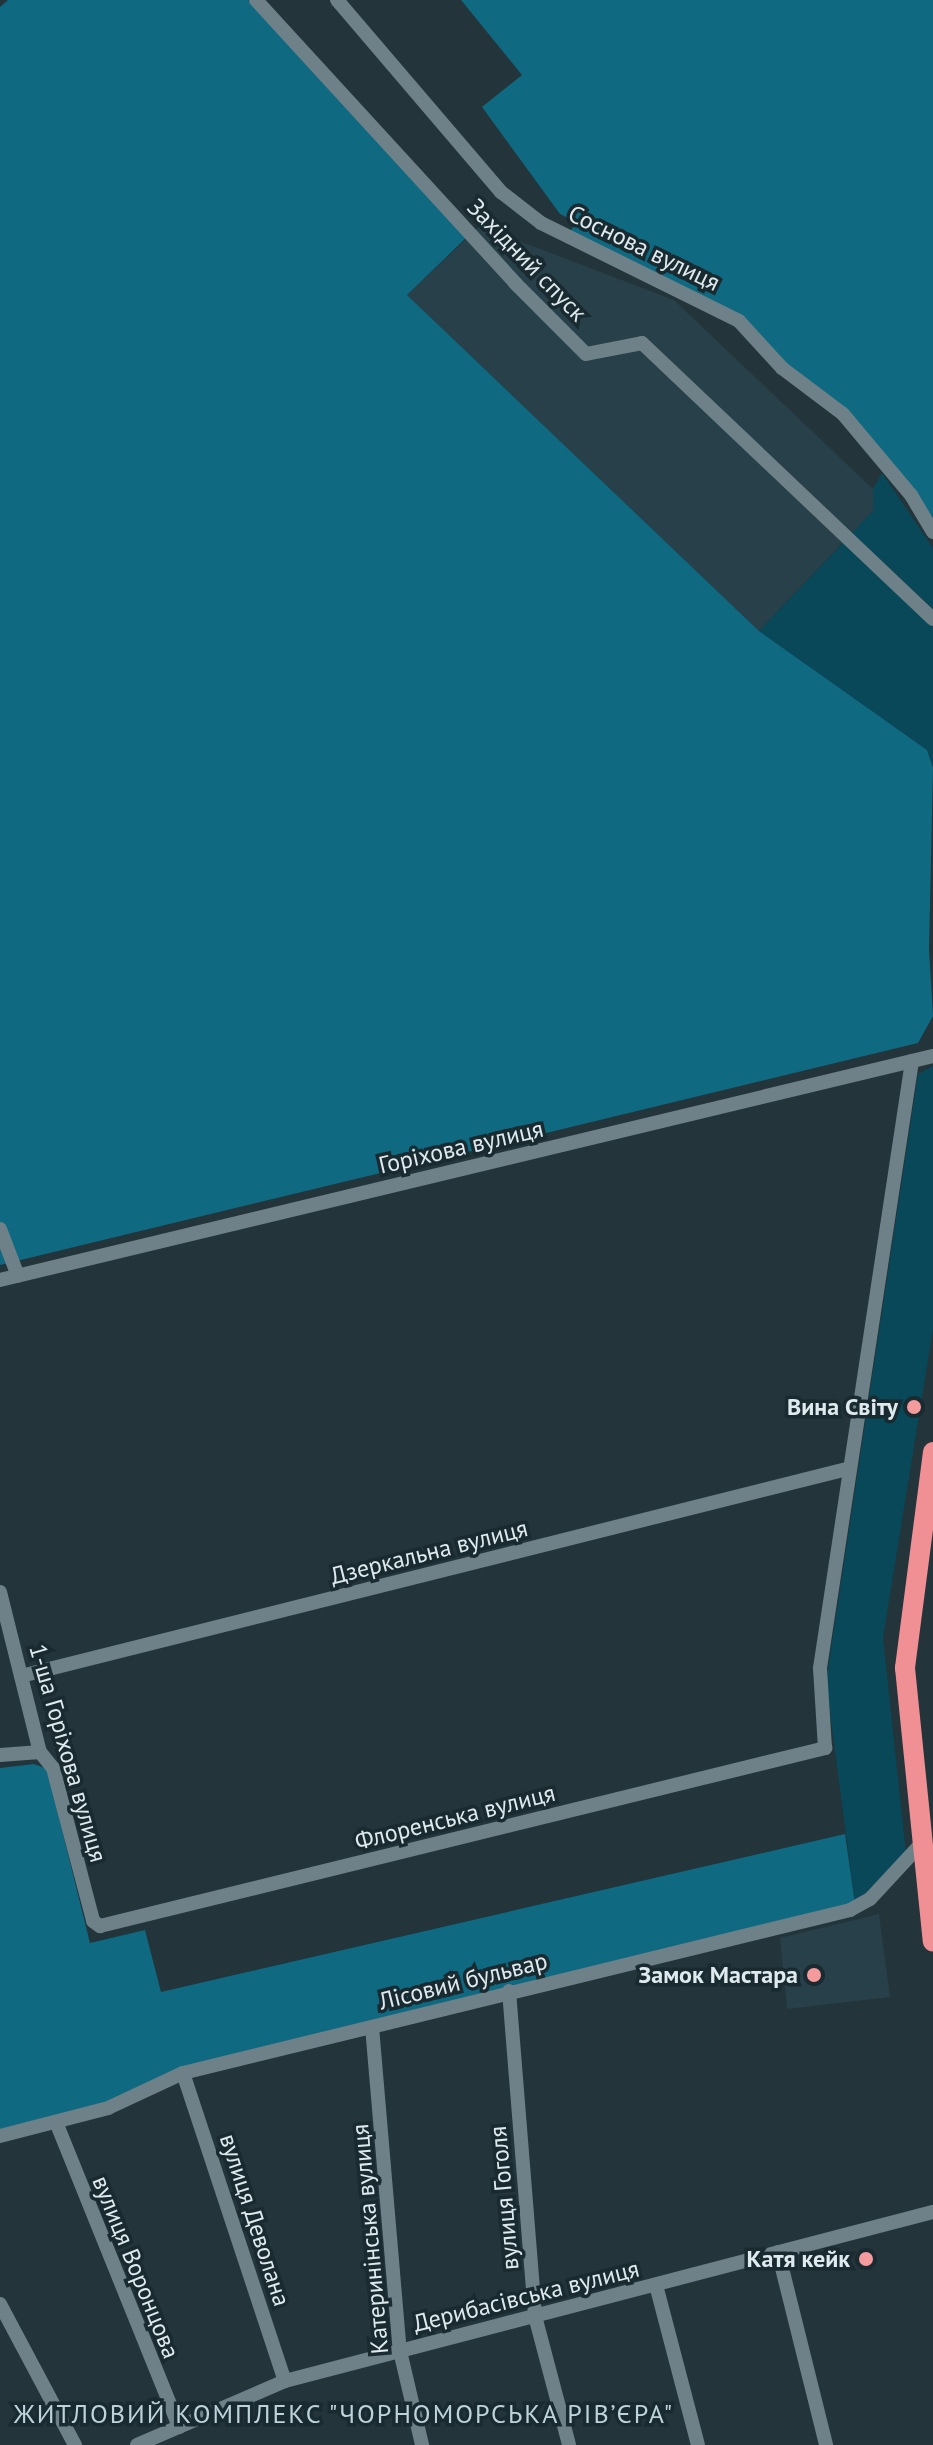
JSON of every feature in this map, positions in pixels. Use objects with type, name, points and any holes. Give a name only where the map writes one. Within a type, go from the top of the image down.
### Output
[{"type":"highway","points":[[933,1452],[905,1668],[920,1845],[933,1942]]},
{"type":"street","name":"Західний спуск","points":[[256,0],[515,283],[586,354],[642,343],[933,619]]},
{"type":"street","name":"Соснова вулиця","points":[[337,0],[501,192],[541,223],[739,321],[782,368],[843,414],[911,495],[933,532]]},
{"type":"street","name":"Горіхова вулиця","points":[[0,1280],[933,1056]]},
{"type":"street","points":[[847,1469],[912,1061]]},
{"type":"street","points":[[0,1229],[18,1276]]},
{"type":"street","name":"Дзеркальна вулиця","points":[[21,1676],[847,1469]]},
{"type":"street","name":"Флоренська вулиця","points":[[95,1925],[825,1748],[820,1668],[847,1469]]},
{"type":"street","name":"1-ша Горіхова вулиця","points":[[0,1592],[40,1752],[53,1768],[95,1925]]},
{"type":"street","points":[[0,1755],[40,1752]]},
{"type":"street","name":"Лісовий бульвар","points":[[0,2136],[108,2108],[183,2073],[850,1910],[870,1899],[920,1845]]},
{"type":"street","name":"вулиця Гоголя","points":[[509,1991],[535,2316],[569,2445]]},
{"type":"street","name":"Катеринінська вулиця","points":[[372,2027],[400,2351],[422,2445]]},
{"type":"street","name":"вулиця Деволана","points":[[183,2073],[285,2381]]},
{"type":"street","name":"вулиця Воронцова","points":[[56,2122],[179,2427]]},
{"type":"street","name":"Дерибасівська вулиця","points":[[137,2445],[285,2381],[933,2212]]},
{"type":"street","points":[[778,2252],[826,2445]]},
{"type":"street","points":[[656,2285],[698,2445]]},
{"type":"street","points":[[0,2304],[75,2445]]},
{"type":"shaded area","points":[[8,0],[248,0],[468,236],[407,295],[759,631],[927,750],[933,768],[929,950],[933,1016],[918,1043],[0,1265],[0,7]]},
{"type":"shaded area","points":[[461,0],[933,0],[933,518],[915,491],[742,322],[569,234],[576,222],[560,214],[482,107],[522,75]]},
{"type":"shaded area","points":[[480,226],[674,300],[873,489],[873,511],[759,631],[407,295]]},
{"type":"shaded area","points":[[882,473],[933,548],[933,609],[852,533],[873,511],[873,489]]},
{"type":"shaded area","points":[[843,543],[933,624],[933,768],[927,750],[759,631]]},
{"type":"shaded area","points":[[933,1066],[933,1329],[883,1638],[906,1853],[855,1904],[826,1682],[918,1074]]},
{"type":"shaded area","points":[[34,1764],[47,1769],[90,1943],[145,1930],[161,1992],[845,1834],[855,1904],[182,2070],[112,2101],[0,2129],[0,1768]]},
{"type":"shaded area","points":[[879,1914],[890,1997],[787,2009],[780,1938]]},
{"type":"place","name":"Вина Світу","points":[[914,1407]]},
{"type":"place","name":"Замок Мастара","points":[[814,1975]]},
{"type":"place","name":"Катя кейк","points":[[866,2259]]},
{"type":"district","name":"ЖИТЛОВИЙ КОМПЛЕКС \"ЧОРНОМОРСЬКА РІВ’ЄРА\"","points":[[344,2414]]}]
